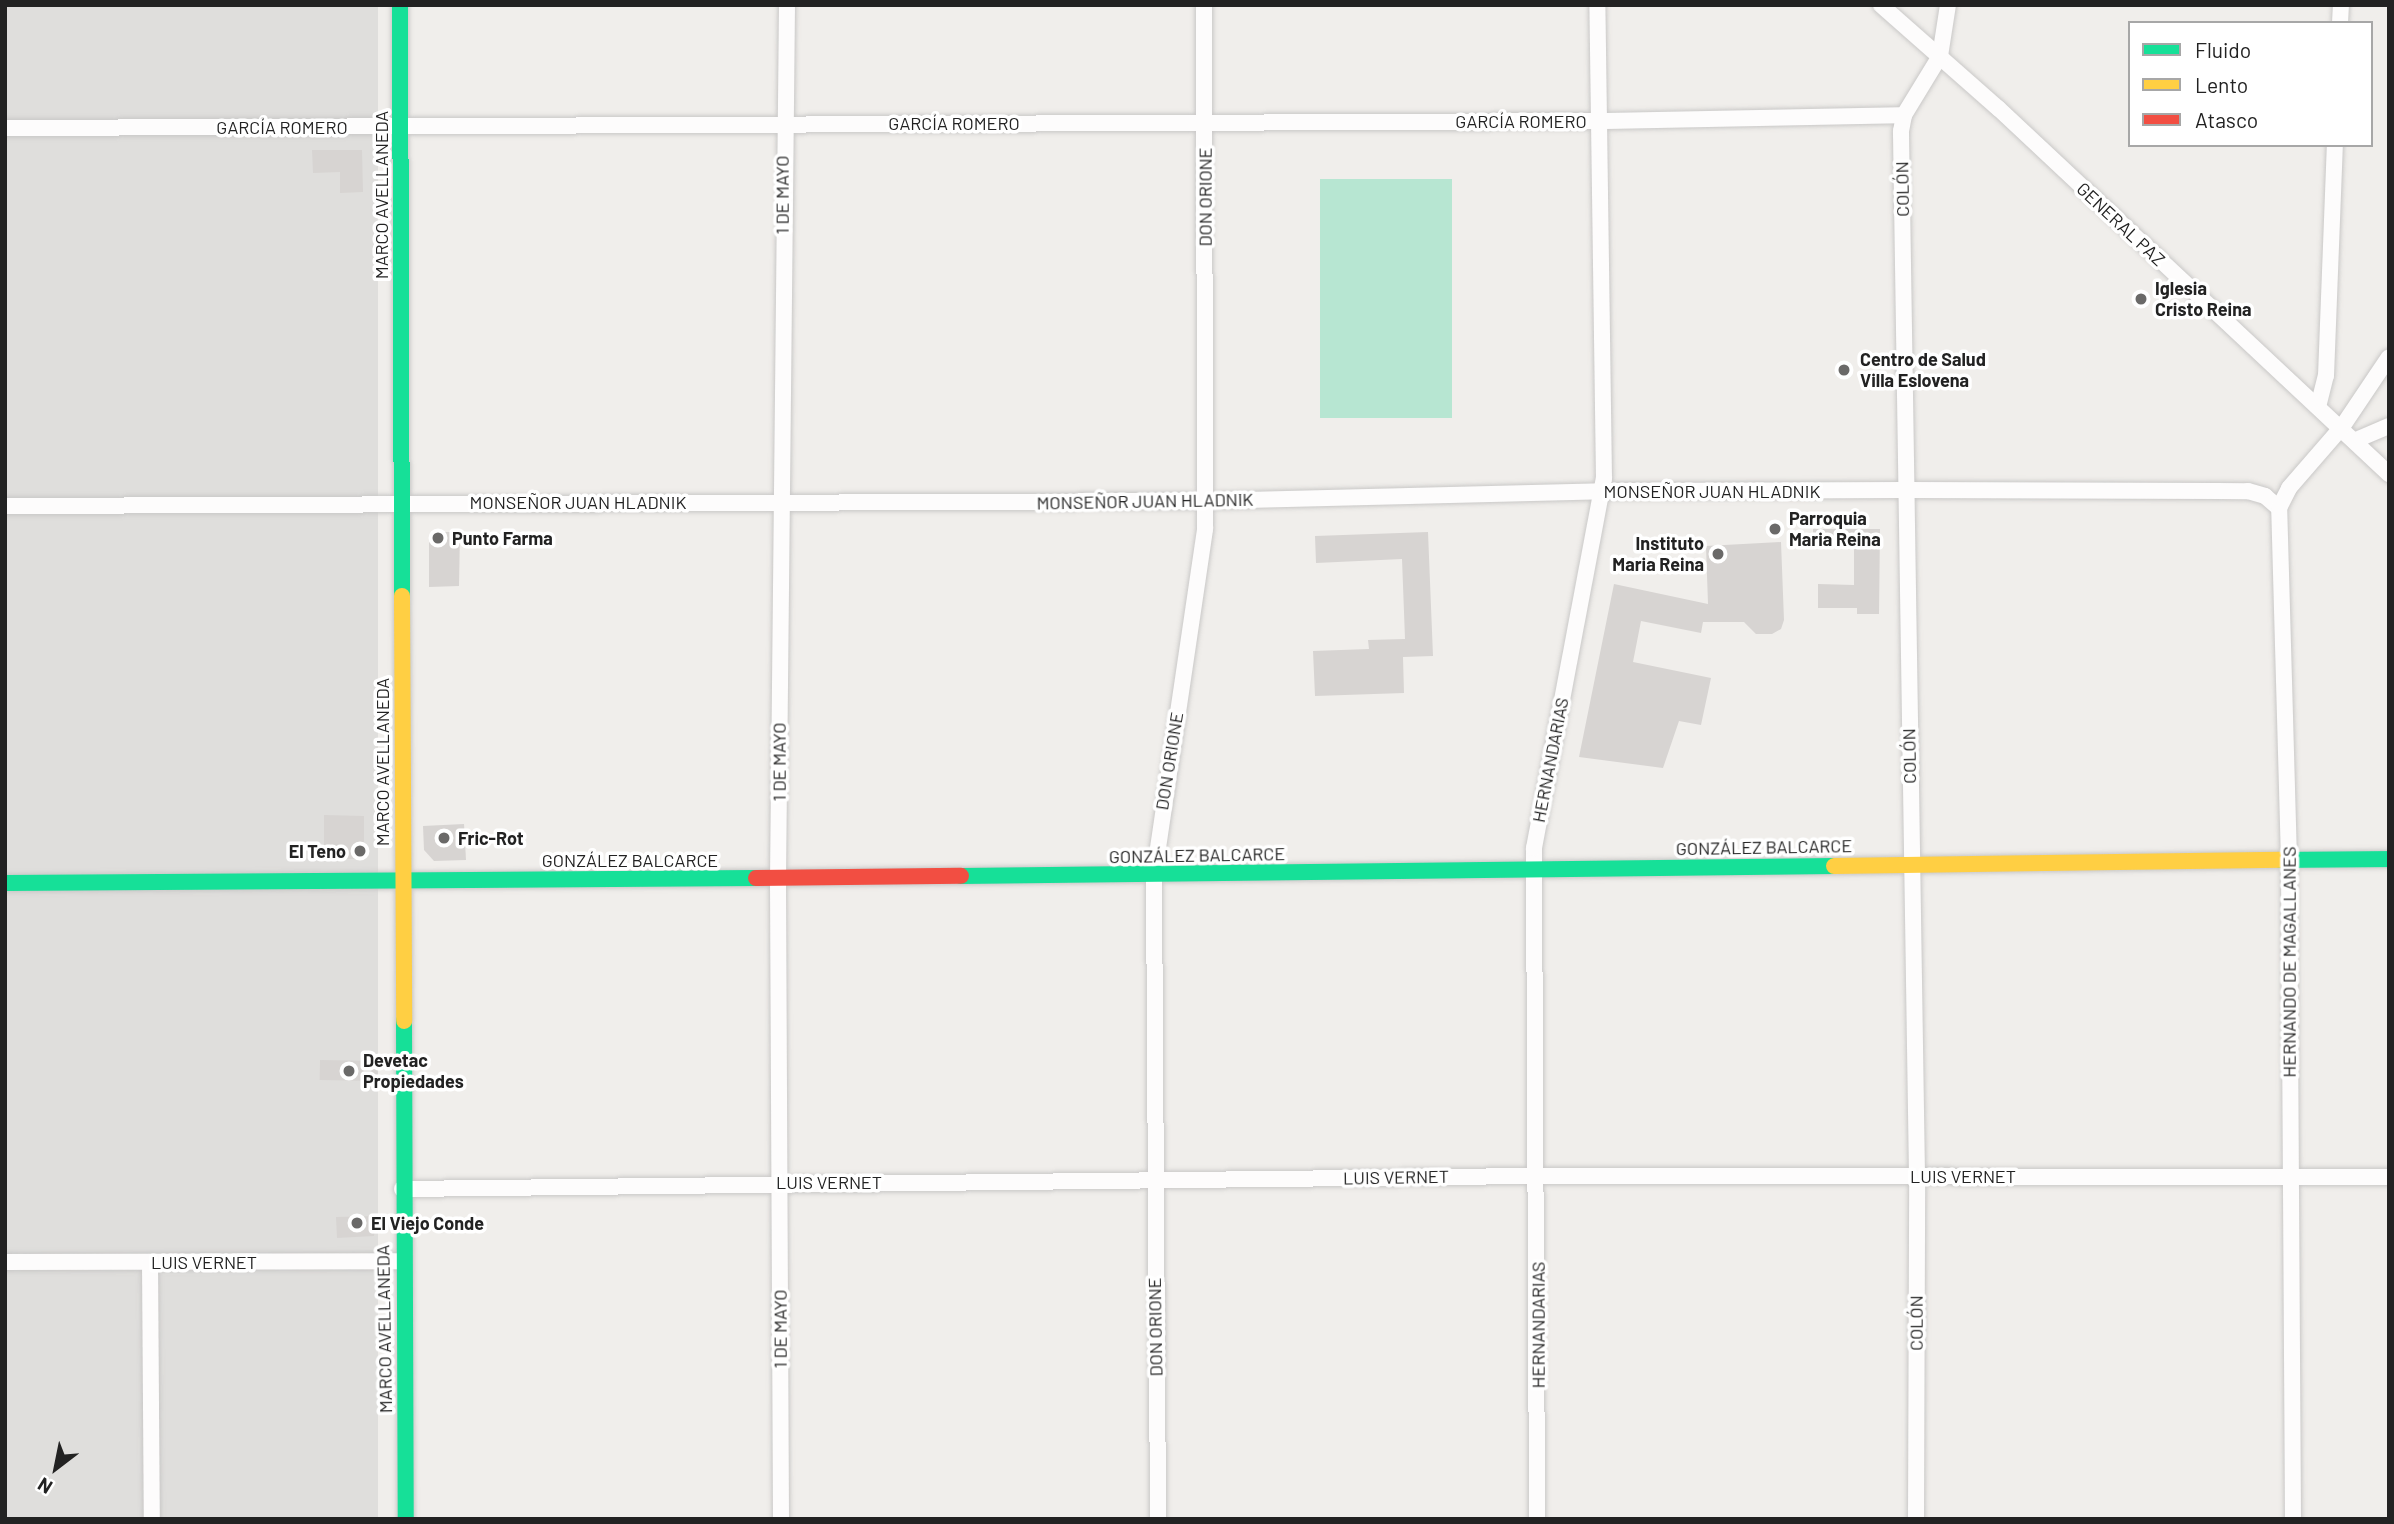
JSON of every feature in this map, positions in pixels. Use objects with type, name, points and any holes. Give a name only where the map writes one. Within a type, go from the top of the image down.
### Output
[{"type":"street","name":"MARCO AVELLANEDA","points":[[400,5],[402,1261],[406,1519]]},
{"type":"street","name":"1 DE MAYO","points":[[781,1519],[778,879],[783,124],[787,5]]},
{"type":"street","name":"DON ORIONE","points":[[1158,1519],[1153,1180],[1154,876],[1205,529],[1204,5]]},
{"type":"street","name":"HERNANDARIAS","points":[[1537,1519],[1539,1176],[1536,829],[1603,491],[1601,121],[1597,5]]},
{"type":"street","name":"GENERAL PAZ","points":[[1881,5],[1940,56],[2342,427],[2389,474]]},
{"type":"street","points":[[1904,115],[1940,56],[1948,5]]},
{"type":"street","name":"GARCÍA ROMERO","points":[[5,128],[1601,121],[1904,115]]},
{"type":"street","name":"COLÓN","points":[[1904,115],[1905,490],[1917,1176],[1916,1519]]},
{"type":"street","points":[[2318,407],[2326,376],[2335,147]]},
{"type":"street","points":[[2279,508],[2289,488],[2342,427],[2389,357]]},
{"type":"street","points":[[2356,440],[2389,426]]},
{"type":"street","name":"MONSEÑOR JUAN HLADNIK","points":[[5,506],[401,502],[1205,501],[1603,491],[1905,490],[2248,491],[2265,496],[2279,508]]},
{"type":"street","name":"HERNANDO DE MAGALLANES","points":[[2279,508],[2289,860],[2293,1519]]},
{"type":"street","name":"GONZÁLEZ BALCARCE","points":[[5,883],[1154,876],[2389,859]]},
{"type":"street","name":"LUIS VERNET","points":[[402,1189],[779,1182],[1539,1176],[2389,1177]]},
{"type":"street","name":"LUIS VERNET","points":[[5,1262],[402,1261]]},
{"type":"street","points":[[150,1262],[152,1519]]},
{"type":"shaded area","points":[[5,5],[378,5],[378,1519],[5,1519]]},
{"type":"green space","points":[[1320,179],[1452,179],[1452,418],[1320,418]]},
{"type":"building","points":[[312,150],[362,150],[363,192],[340,193],[340,172],[313,173]]},
{"type":"building","points":[[1813,529],[1880,529],[1879,614],[1857,614],[1857,608],[1818,608],[1818,584],[1854,585],[1854,546],[1813,546]]},
{"type":"building","points":[[438,532],[460,532],[459,586],[429,587],[429,542]]},
{"type":"building","points":[[1428,532],[1433,656],[1403,657],[1404,693],[1315,696],[1313,651],[1369,649],[1368,640],[1405,639],[1402,559],[1316,563],[1315,536]]},
{"type":"building","points":[[1781,542],[1784,620],[1781,629],[1772,634],[1756,634],[1744,622],[1703,622],[1701,633],[1641,621],[1633,662],[1711,678],[1701,725],[1679,721],[1663,768],[1579,757],[1614,584],[1708,604],[1706,546]]},
{"type":"building","points":[[324,815],[364,816],[364,851],[359,859],[324,859]]},
{"type":"building","name":"Fric-Rot","points":[[464,824],[466,860],[434,861],[424,850],[423,826]]},
{"type":"building","name":"Devetac Propiedades","points":[[320,1060],[378,1061],[378,1081],[320,1080]]},
{"type":"building","name":"El Viejo Conde","points":[[377,1216],[374,1236],[337,1238],[336,1217]]},
{"type":"traffic: fast","points":[[400,5],[402,596]]},
{"type":"traffic: fast","points":[[2281,860],[2389,859]]},
{"type":"traffic: fast","points":[[961,876],[1834,866]]},
{"type":"traffic: fast","points":[[5,883],[756,878]]},
{"type":"traffic: fast","points":[[404,1021],[406,1519]]},
{"type":"traffic: slow","points":[[402,596],[404,1021]]},
{"type":"traffic: slow","points":[[1834,866],[2281,860]]},
{"type":"traffic: jam","points":[[756,878],[961,876]]},
{"type":"place","name":"Iglesia Cristo Reina","points":[[2141,299]]},
{"type":"place","name":"Centro de Salud Villa Eslovena","points":[[1844,370]]},
{"type":"place","name":"Parroquia Maria Reina","points":[[1775,529]]},
{"type":"place","name":"Punto Farma","points":[[438,538]]},
{"type":"place","name":"Instituto Maria Reina","points":[[1718,554]]},
{"type":"place","name":"Fric-Rot","points":[[444,838]]},
{"type":"place","name":"El Teno","points":[[360,851]]},
{"type":"place","name":"Devetac Propiedades","points":[[349,1071]]},
{"type":"place","name":"El Viejo Conde","points":[[357,1223]]}]
